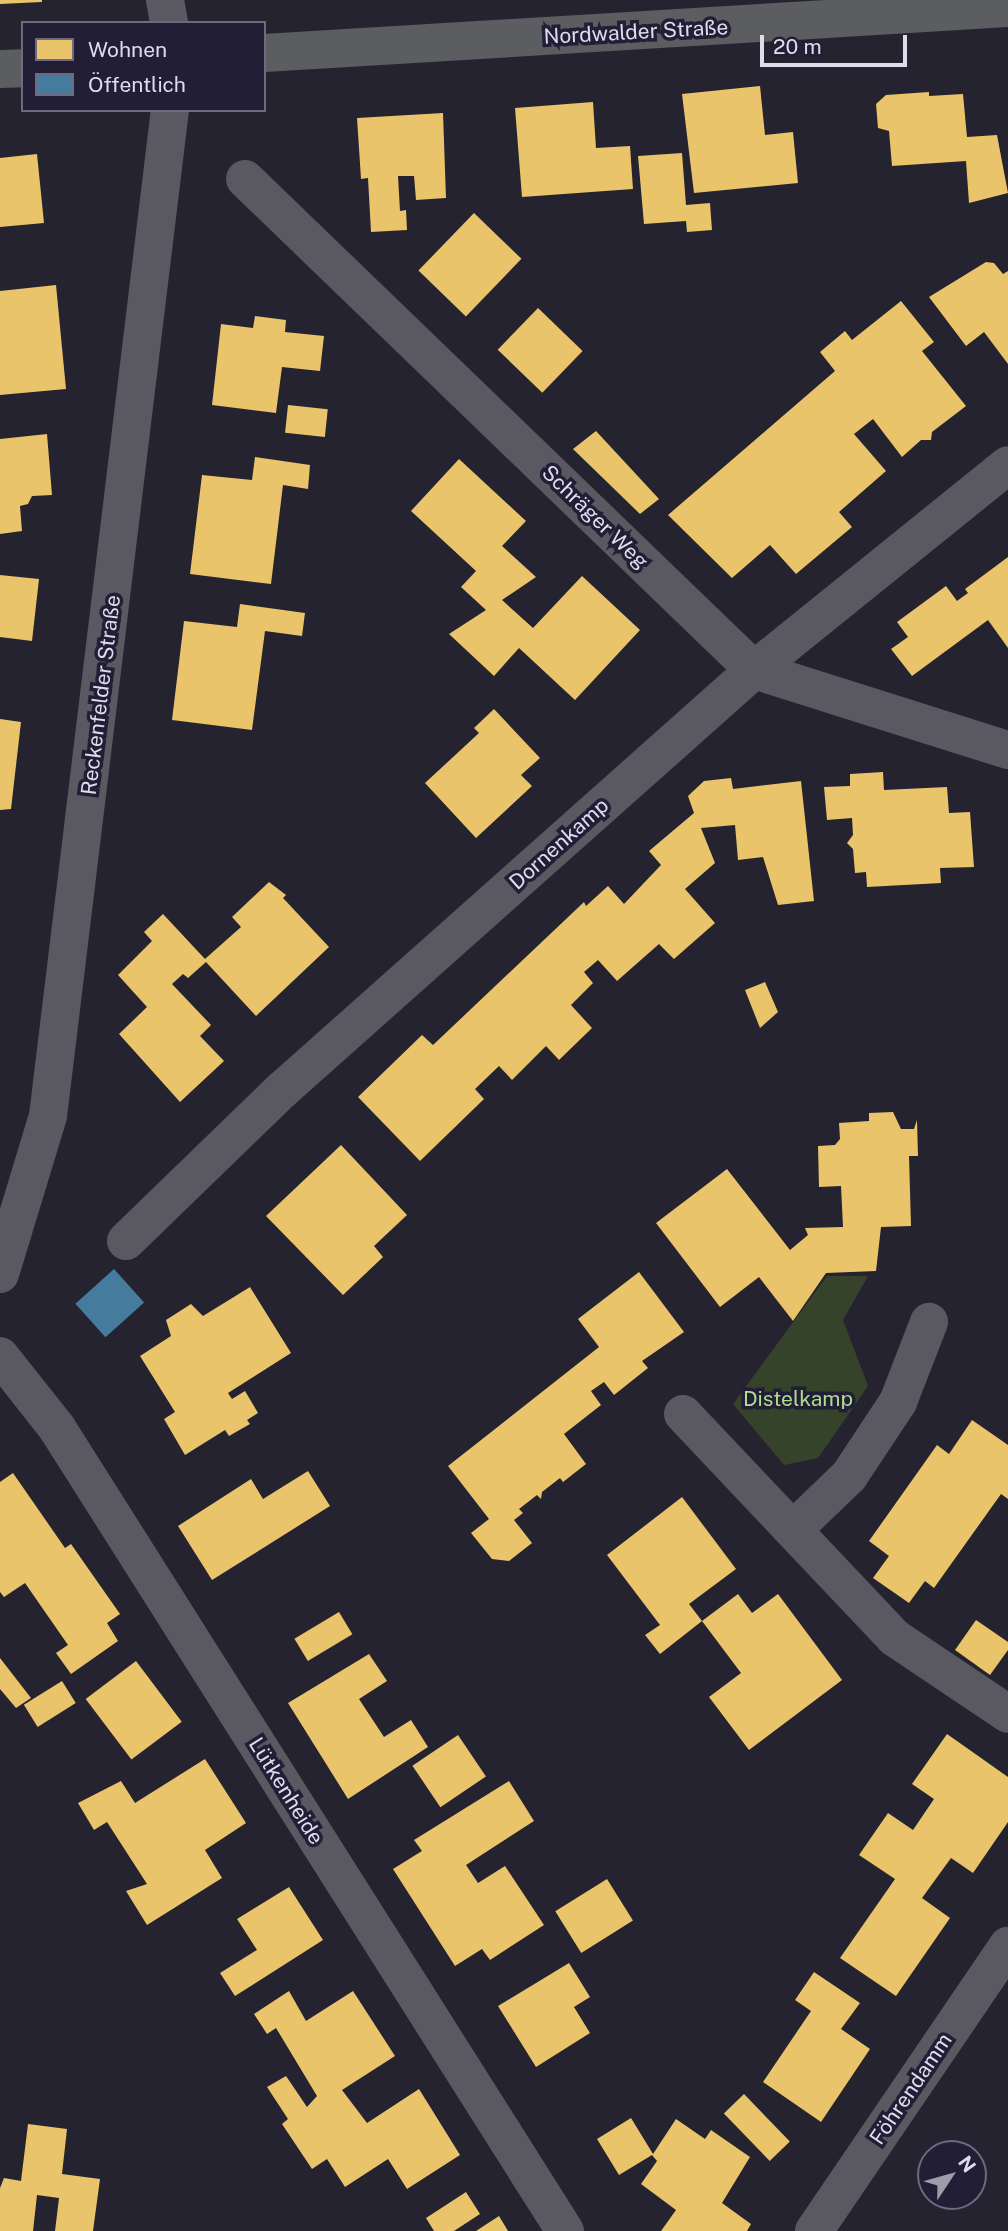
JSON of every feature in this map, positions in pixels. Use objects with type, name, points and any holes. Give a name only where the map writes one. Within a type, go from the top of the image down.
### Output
[{"type":"main road","name":"Nordwalder Straße","points":[[266,53],[1008,8]]},
{"type":"main road","points":[[0,69],[21,68]]},
{"type":"street","points":[[165,0],[169,21]]},
{"type":"street","name":"Reckenfelder Straße","points":[[0,1274],[48,1116],[170,112]]},
{"type":"street","name":"Schräger Weg","points":[[245,179],[754,670],[1008,750]]},
{"type":"street","name":"Dornenkamp","points":[[126,1241],[282,1090],[754,670],[1008,466]]},
{"type":"street","points":[[795,1528],[849,1476],[898,1402],[929,1322]]},
{"type":"street","name":"Lütkenheide","points":[[0,1356],[57,1428],[565,2231]]},
{"type":"street","points":[[683,1414],[795,1528],[895,1638],[1008,1714]]},
{"type":"street","name":"Föhrendamm","points":[[814,2231],[1008,1946]]},
{"type":"green space","name":"Distelkamp","points":[[827,1276],[868,1276],[843,1320],[868,1386],[818,1458],[784,1465],[733,1404]]},
{"type":"building: Wohnen","points":[[0,0],[42,0],[42,2],[0,4]]},
{"type":"building: Wohnen","points":[[760,86],[765,135],[793,132],[798,183],[694,193],[682,94]]},
{"type":"building: Wohnen","points":[[929,92],[929,96],[963,94],[967,137],[997,135],[1008,193],[969,203],[966,161],[892,166],[889,131],[878,128],[876,104],[886,95]]},
{"type":"building: Wohnen","points":[[593,102],[596,148],[630,146],[633,189],[522,197],[515,108]]},
{"type":"building: Wohnen","points":[[443,113],[446,198],[416,200],[414,176],[398,176],[400,211],[406,210],[407,230],[371,232],[368,178],[361,179],[357,118]]},
{"type":"building: Wohnen","points":[[682,153],[686,205],[710,203],[712,230],[687,232],[686,221],[644,224],[638,156]]},
{"type":"building: Wohnen","points":[[37,154],[44,223],[0,227],[0,158]]},
{"type":"building: Wohnen","points":[[474,213],[521,259],[466,316],[418,271]]},
{"type":"building: Wohnen","points":[[986,262],[994,263],[1003,274],[1008,271],[1008,364],[984,332],[966,346],[929,297]]},
{"type":"building: Wohnen","points":[[56,285],[66,389],[0,395],[0,291]]},
{"type":"building: Wohnen","points":[[901,301],[934,342],[922,351],[966,406],[932,432],[931,440],[921,440],[902,457],[873,419],[854,434],[886,471],[839,512],[852,527],[796,574],[770,545],[732,578],[668,515],[835,371],[820,352],[845,331],[852,340]]},
{"type":"building: Wohnen","points":[[538,308],[583,351],[542,393],[498,350]]},
{"type":"building: Wohnen","points":[[255,316],[286,320],[285,332],[324,336],[320,371],[282,367],[276,413],[212,405],[221,324],[253,328]]},
{"type":"building: Wohnen","points":[[288,405],[328,409],[325,437],[285,433]]},
{"type":"building: Wohnen","points":[[596,431],[659,499],[640,514],[573,449]]},
{"type":"building: Wohnen","points":[[47,434],[52,495],[32,496],[28,504],[20,506],[22,531],[0,534],[0,439]]},
{"type":"building: Wohnen","points":[[255,457],[310,465],[308,489],[283,485],[271,584],[190,574],[202,475],[252,480]]},
{"type":"building: Wohnen","points":[[459,459],[526,521],[502,546],[536,577],[502,600],[533,628],[582,576],[640,630],[575,700],[519,648],[494,676],[449,634],[486,610],[461,587],[476,571],[411,511]]},
{"type":"building: Wohnen","points":[[1008,557],[1008,648],[988,620],[912,676],[891,649],[908,637],[897,622],[946,586],[957,601],[968,593],[965,589]]},
{"type":"building: Wohnen","points":[[0,575],[39,579],[32,641],[0,637]]},
{"type":"building: Wohnen","points":[[240,604],[305,613],[302,636],[265,631],[252,730],[172,720],[184,621],[237,627]]},
{"type":"building: Wohnen","points":[[494,709],[540,758],[521,775],[532,786],[476,838],[425,783],[479,733],[474,728]]},
{"type":"building: Wohnen","points":[[0,719],[21,722],[11,809],[0,810]]},
{"type":"building: Wohnen","points":[[883,772],[884,790],[947,787],[949,813],[970,812],[974,867],[940,868],[941,883],[867,887],[866,872],[855,873],[853,849],[847,843],[853,835],[852,818],[827,820],[824,787],[850,786],[850,774]]},
{"type":"building: Wohnen","points":[[731,778],[733,789],[801,781],[814,901],[778,905],[763,857],[738,860],[735,825],[701,828],[715,863],[685,889],[715,923],[674,959],[659,944],[617,981],[598,960],[584,972],[593,983],[571,1005],[592,1028],[559,1060],[546,1046],[512,1080],[499,1066],[475,1089],[484,1099],[420,1161],[358,1097],[422,1035],[433,1045],[584,902],[586,906],[608,886],[624,904],[661,865],[649,851],[694,813],[688,796],[704,781]]},
{"type":"building: Wohnen","points":[[269,882],[286,895],[283,898],[329,947],[256,1016],[206,962],[188,978],[183,974],[172,984],[211,1025],[200,1036],[224,1061],[180,1102],[119,1034],[147,1007],[118,975],[152,941],[144,932],[163,914],[205,959],[241,927],[232,917]]},
{"type":"building: Wohnen","points":[[765,982],[778,1012],[760,1028],[745,990]]},
{"type":"building: Wohnen","points":[[893,1112],[901,1129],[914,1129],[917,1120],[918,1156],[909,1156],[911,1226],[881,1227],[876,1271],[826,1273],[793,1321],[759,1277],[720,1307],[656,1223],[727,1169],[790,1250],[808,1235],[805,1228],[843,1227],[841,1186],[819,1187],[818,1146],[835,1145],[840,1139],[839,1123],[869,1121],[869,1113]]},
{"type":"building: Wohnen","points":[[341,1145],[407,1215],[374,1246],[383,1257],[343,1295],[266,1216]]},
{"type":"building: Wohnen","points":[[639,1272],[684,1332],[642,1361],[648,1368],[614,1395],[604,1382],[591,1391],[601,1405],[564,1434],[586,1464],[563,1482],[560,1478],[542,1492],[541,1499],[537,1495],[519,1509],[523,1513],[514,1520],[532,1543],[509,1561],[492,1559],[471,1533],[489,1519],[448,1466],[599,1347],[578,1319]]},
{"type":"building: Wohnen","points":[[250,1287],[291,1353],[228,1393],[232,1399],[245,1391],[258,1413],[247,1420],[250,1424],[229,1436],[225,1430],[185,1455],[164,1419],[175,1412],[140,1356],[171,1336],[166,1320],[191,1304],[203,1316]]},
{"type":"building: Wohnen","points":[[972,1420],[1008,1445],[1008,1499],[1001,1494],[934,1588],[925,1581],[909,1603],[873,1578],[889,1556],[869,1541],[937,1445],[949,1454]]},
{"type":"building: Wohnen","points":[[308,1471],[330,1506],[212,1580],[178,1526],[251,1479],[263,1499]]},
{"type":"building: Wohnen","points":[[13,1473],[65,1548],[71,1544],[120,1614],[107,1623],[118,1641],[71,1674],[56,1653],[68,1645],[25,1583],[4,1597],[0,1592],[0,1482]]},
{"type":"building: Wohnen","points":[[682,1497],[736,1569],[689,1604],[702,1621],[660,1654],[645,1635],[660,1625],[607,1555]]},
{"type":"building: Wohnen","points":[[738,1594],[752,1613],[778,1594],[842,1680],[749,1750],[709,1697],[741,1673],[702,1621]]},
{"type":"building: Wohnen","points":[[339,1612],[352,1634],[308,1661],[294,1639]]},
{"type":"building: Wohnen","points":[[976,1620],[1008,1642],[1008,1650],[990,1675],[955,1650]]},
{"type":"building: Wohnen","points":[[369,1654],[387,1681],[359,1699],[384,1737],[411,1720],[428,1747],[348,1799],[288,1703]]},
{"type":"building: Wohnen","points":[[0,1658],[31,1698],[16,1708],[0,1689]]},
{"type":"building: Wohnen","points":[[136,1661],[182,1722],[131,1760],[86,1699]]},
{"type":"building: Wohnen","points":[[62,1681],[76,1703],[38,1727],[24,1705]]},
{"type":"building: Wohnen","points":[[947,1734],[1008,1777],[1008,1822],[973,1873],[951,1858],[922,1898],[950,1918],[896,1996],[840,1958],[895,1879],[859,1855],[888,1813],[913,1830],[934,1799],[912,1784]]},
{"type":"building: Wohnen","points":[[458,1735],[486,1776],[440,1807],[412,1766]]},
{"type":"building: Wohnen","points":[[205,1759],[246,1823],[205,1850],[222,1878],[147,1925],[126,1891],[147,1884],[107,1822],[94,1830],[78,1803],[121,1781],[135,1803]]},
{"type":"building: Wohnen","points":[[509,1781],[534,1821],[466,1865],[478,1883],[505,1866],[544,1925],[490,1960],[482,1949],[455,1966],[393,1869],[422,1851],[414,1840]]},
{"type":"building: Wohnen","points":[[607,1879],[633,1921],[581,1953],[555,1911]]},
{"type":"building: Wohnen","points":[[289,1887],[323,1940],[235,1996],[220,1973],[257,1950],[237,1919]]},
{"type":"building: Wohnen","points":[[569,1963],[590,1997],[574,2007],[590,2033],[536,2067],[498,2006]]},
{"type":"building: Wohnen","points":[[814,1972],[860,2003],[841,2029],[870,2049],[821,2122],[763,2082],[811,2011],[795,2000]]},
{"type":"building: Wohnen","points":[[289,1991],[306,2021],[353,1991],[395,2056],[342,2090],[367,2123],[419,2089],[460,2155],[407,2189],[388,2159],[345,2187],[327,2159],[312,2169],[282,2124],[288,2119],[267,2087],[286,2076],[307,2107],[317,2096],[276,2028],[267,2034],[254,2014]]},
{"type":"building: Wohnen","points":[[744,2094],[790,2141],[770,2161],[724,2113]]},
{"type":"building: Wohnen","points":[[631,2118],[653,2154],[676,2119],[705,2139],[711,2130],[750,2157],[722,2203],[751,2224],[747,2231],[661,2231],[676,2210],[641,2184],[657,2161],[652,2155],[619,2175],[597,2139]]},
{"type":"building: Wohnen","points":[[28,2124],[67,2129],[62,2174],[100,2179],[93,2231],[55,2231],[59,2198],[37,2195],[33,2231],[0,2231],[0,2188],[4,2178],[21,2181]]},
{"type":"building: Wohnen","points":[[466,2192],[480,2214],[454,2231],[434,2231],[426,2218]]},
{"type":"building: Wohnen","points":[[499,2216],[508,2231],[476,2231]]},
{"type":"building: Öffentlich","points":[[114,1269],[144,1302],[105,1337],[75,1304]]}]
